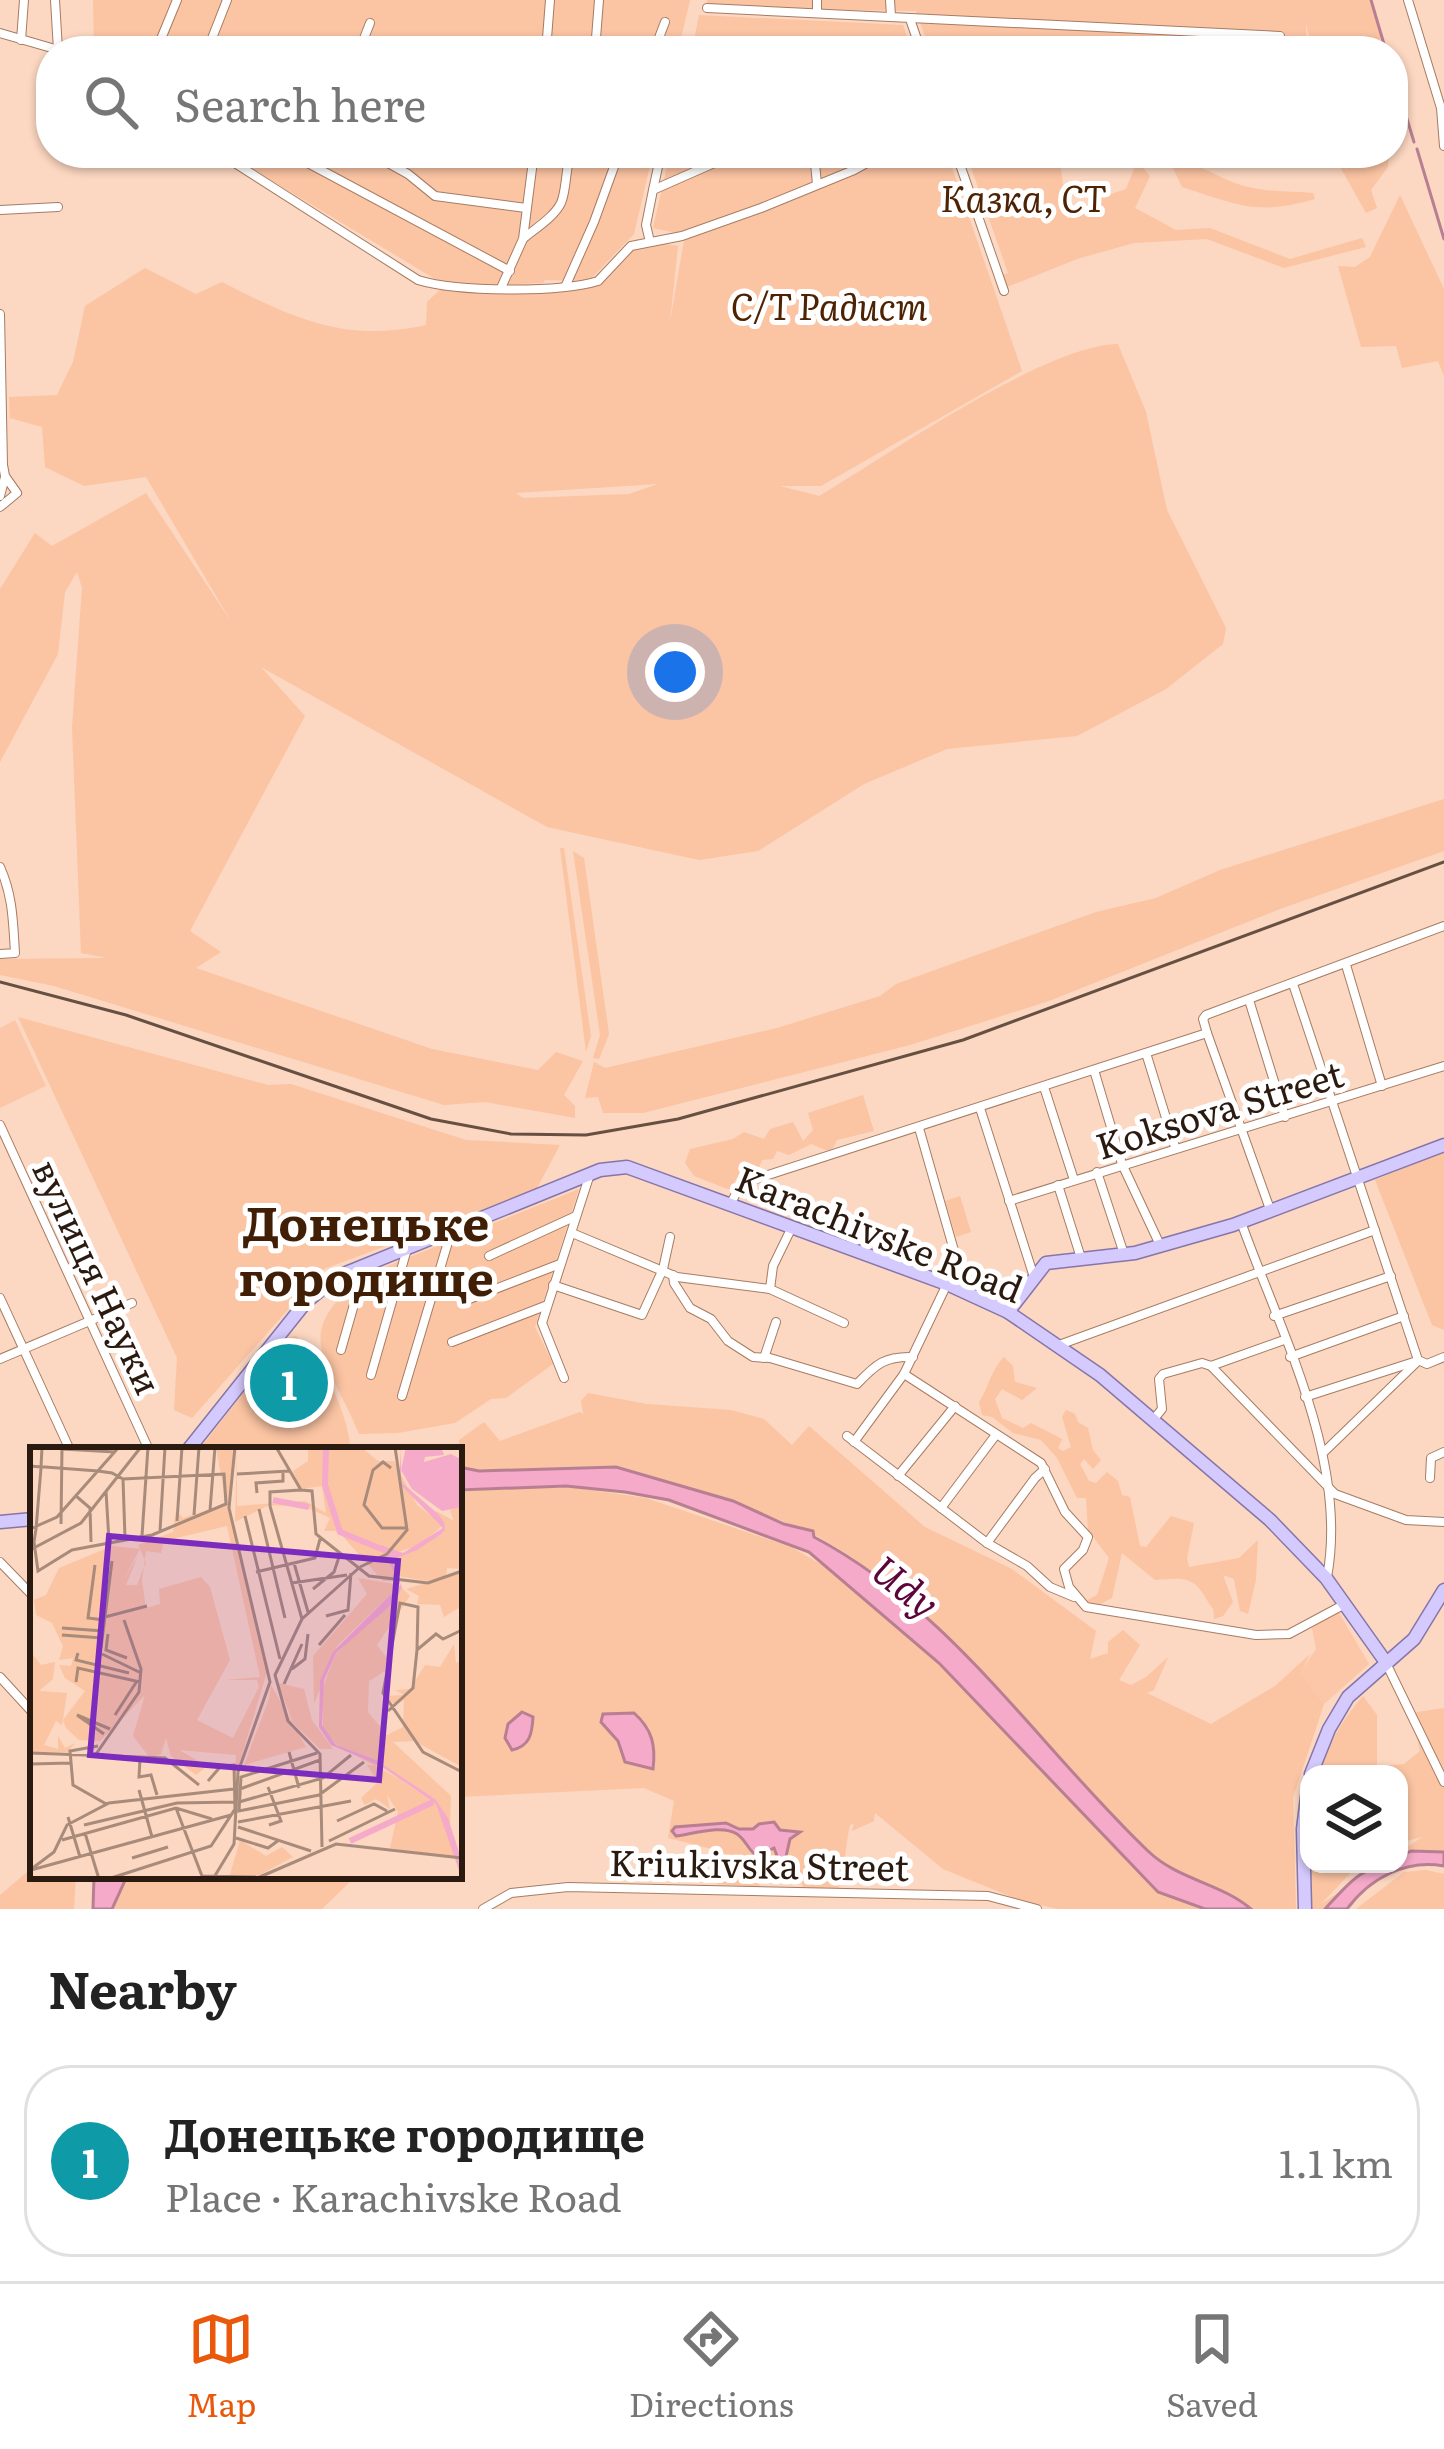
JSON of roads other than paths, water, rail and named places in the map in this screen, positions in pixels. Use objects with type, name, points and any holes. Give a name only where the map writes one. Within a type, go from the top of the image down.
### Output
[{"type":"main road","points":[[1008,1312],[1046,1263],[1161,1246],[1271,1212],[1444,1145]]},
{"type":"main road","name":"Karachivske Road","points":[[190,1447],[305,1303],[336,1277],[615,1166],[627,1167],[953,1286],[1008,1312],[1100,1375],[1270,1520],[1326,1578],[1385,1661]]},
{"type":"main road","points":[[0,1522],[30,1519]]},
{"type":"main road","points":[[1315,1765],[1348,1697],[1415,1637],[1444,1590]]},
{"type":"main road","points":[[1304,1873],[1305,1909]]},
{"type":"street","points":[[21,40],[24,0]]},
{"type":"street","points":[[55,0],[59,36]]},
{"type":"street","points":[[162,36],[177,0]]},
{"type":"street","points":[[213,36],[226,0]]},
{"type":"street","points":[[547,36],[550,0]]},
{"type":"street","points":[[596,36],[599,0]]},
{"type":"street","points":[[817,0],[817,13]]},
{"type":"street","points":[[890,0],[891,16]]},
{"type":"street","points":[[1408,0],[1442,108],[1444,146]]},
{"type":"street","points":[[707,8],[769,5],[910,19],[1280,36]]},
{"type":"street","points":[[910,19],[916,36]]},
{"type":"street","points":[[660,36],[665,22]]},
{"type":"street","points":[[365,36],[370,23]]},
{"type":"street","points":[[0,33],[36,44]]},
{"type":"street","points":[[241,168],[418,280],[441,287],[497,288],[598,281],[631,246],[686,235],[853,168]]},
{"type":"street","points":[[317,168],[509,271]]},
{"type":"street","points":[[397,168],[435,196],[526,208]]},
{"type":"street","points":[[497,288],[523,239],[532,168]]},
{"type":"street","points":[[523,239],[564,198],[566,168]]},
{"type":"street","points":[[566,285],[614,168]]},
{"type":"street","points":[[650,242],[645,227],[658,168]]},
{"type":"street","points":[[653,190],[707,168]]},
{"type":"street","points":[[815,168],[817,185]]},
{"type":"street","points":[[961,168],[1004,291]]},
{"type":"street","points":[[0,210],[58,207]]},
{"type":"street","points":[[0,314],[5,476],[0,496]]},
{"type":"street","points":[[0,507],[17,493],[5,476]]},
{"type":"street","points":[[0,867],[12,903],[15,952],[0,954]]},
{"type":"street","points":[[1271,1212],[1204,1016],[1444,926]]},
{"type":"street","points":[[1346,965],[1382,1086]]},
{"type":"street","points":[[1293,984],[1418,1360]]},
{"type":"street","points":[[1249,1000],[1286,1117]]},
{"type":"street","points":[[730,1202],[741,1184],[1207,1033]]},
{"type":"street","points":[[1146,1053],[1175,1147]]},
{"type":"street","name":"Koksova Street","points":[[1009,1201],[1444,1066]]},
{"type":"street","points":[[1094,1070],[1123,1164],[1161,1246]]},
{"type":"street","points":[[1044,1087],[1074,1180]]},
{"type":"street","points":[[980,1108],[1034,1274]]},
{"type":"street","points":[[919,1128],[957,1261],[953,1286],[904,1374],[850,1439],[987,1544],[1093,1611],[1256,1635],[1289,1634],[1346,1603]]},
{"type":"street","name":"вулиця Науки","points":[[1,1129],[147,1447]]},
{"type":"street","points":[[1097,1172],[1124,1254]]},
{"type":"street","points":[[564,1378],[559,1358],[542,1330],[590,1176]]},
{"type":"street","points":[[1058,1185],[1081,1258]]},
{"type":"street","points":[[489,1256],[577,1215]]},
{"type":"street","points":[[1241,1222],[1324,1452],[1334,1540],[1326,1578]]},
{"type":"street","points":[[770,1289],[773,1267],[793,1226]]},
{"type":"street","points":[[402,1396],[451,1230]]},
{"type":"street","points":[[1058,1346],[1375,1230]]},
{"type":"street","points":[[572,1233],[673,1274],[770,1289],[844,1323]]},
{"type":"street","points":[[554,1285],[642,1315],[663,1269],[670,1237]]},
{"type":"street","points":[[371,1375],[407,1248]]},
{"type":"street","points":[[341,1350],[365,1264]]},
{"type":"street","points":[[464,1301],[561,1264]]},
{"type":"street","points":[[673,1274],[689,1308],[711,1319],[728,1341],[763,1360],[770,1358],[857,1384],[878,1362],[913,1357]]},
{"type":"street","points":[[1274,1316],[1391,1276]]},
{"type":"street","points":[[0,1298],[69,1447]]},
{"type":"street","points":[[0,1359],[132,1303]]},
{"type":"street","points":[[452,1342],[547,1306]]},
{"type":"street","points":[[1290,1357],[1404,1316]]},
{"type":"street","points":[[763,1360],[776,1322]]},
{"type":"street","points":[[1153,1420],[1162,1409],[1160,1376],[1196,1364],[1210,1366],[1283,1340]]},
{"type":"street","points":[[1305,1397],[1418,1360],[1427,1364],[1444,1357]]},
{"type":"street","points":[[1324,1452],[1418,1360]]},
{"type":"street","points":[[1210,1366],[1342,1498],[1406,1520],[1444,1522]]},
{"type":"street","points":[[904,1374],[1041,1462],[1065,1512],[1088,1537],[1083,1550],[1064,1569],[1075,1597]]},
{"type":"street","points":[[898,1477],[955,1406]]},
{"type":"street","points":[[941,1508],[995,1436]]},
{"type":"street","points":[[1430,1478],[1431,1458],[1444,1452]]},
{"type":"street","points":[[987,1544],[1045,1469]]},
{"type":"street","points":[[0,1562],[30,1593]]},
{"type":"street","name":"Karachivske Road","points":[[1385,1661],[1444,1782]]},
{"type":"street","points":[[0,1676],[30,1710]]},
{"type":"street","name":"Kriukivska Street","points":[[483,1909],[512,1893],[568,1887],[988,1896],[1036,1909]]},
{"type":"waterway","points":[[1371,0],[1382,36]]},
{"type":"waterway","points":[[1408,122],[1414,142]]},
{"type":"waterway","points":[[1417,149],[1444,239]]},
{"type":"railway","points":[[0,982],[126,1015],[431,1119],[511,1134],[586,1135],[678,1119],[963,1040],[1444,862]]},
{"type":"place","name":"Донецьке городище","points":[[289,1383]]},
{"type":"district","name":"Донецьке городище","points":[[366,1248]]},
{"type":"park label","name":"Казка, СТ","points":[[1023,196]]},
{"type":"park label","name":"С/Т Радист","points":[[829,304]]},
{"type":"water label","name":"Udy","points":[[907,1585]]}]
